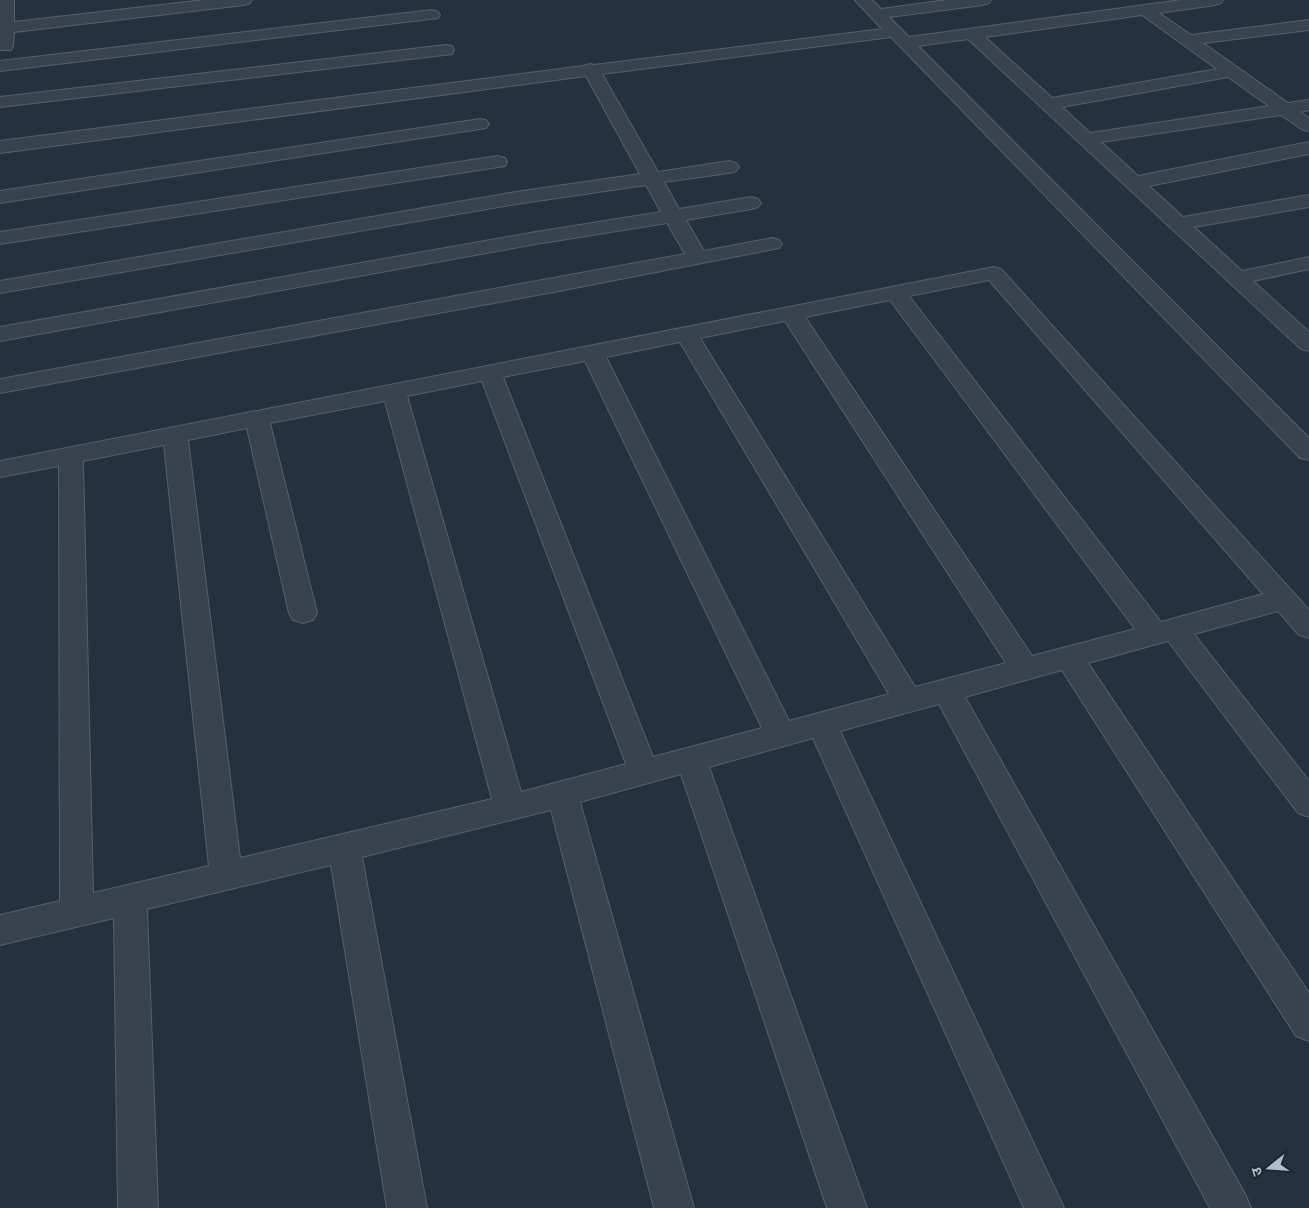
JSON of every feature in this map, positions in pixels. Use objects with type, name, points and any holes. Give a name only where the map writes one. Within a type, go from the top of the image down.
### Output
[{"type":"street","points":[[1,84],[6,0]]},
{"type":"street","points":[[3,29],[244,0]]},
{"type":"street","points":[[870,7],[983,0]]},
{"type":"street","points":[[1107,0],[1123,12]]},
{"type":"street","points":[[1,84],[455,69],[590,69],[900,38],[971,33],[1215,0]]},
{"type":"street","points":[[1,84],[430,5],[455,69],[498,161]]},
{"type":"street","points":[[870,7],[1309,452]]},
{"type":"street","points":[[1145,10],[1191,40],[1309,126]]},
{"type":"street","points":[[1191,40],[1309,24]]},
{"type":"street","points":[[971,33],[1309,344]]},
{"type":"street","points":[[0,147],[455,69]]},
{"type":"street","points":[[590,69],[698,259]]},
{"type":"street","points":[[1048,104],[1233,71]]},
{"type":"street","points":[[1086,139],[1309,105]]},
{"type":"street","points":[[1134,183],[1309,148]]},
{"type":"street","points":[[0,238],[498,161]]},
{"type":"street","points":[[0,287],[498,161]]},
{"type":"street","points":[[0,197],[498,161],[652,178],[729,167]]},
{"type":"street","points":[[1179,224],[1309,200]]},
{"type":"street","points":[[0,334],[673,215],[751,204]]},
{"type":"street","points":[[0,386],[772,244]]},
{"type":"street","points":[[1238,278],[1309,263]]},
{"type":"street","points":[[0,469],[994,272],[1309,628]]},
{"type":"street","points":[[895,292],[1165,631],[1309,804]]},
{"type":"street","points":[[790,313],[1024,669]]},
{"type":"street","points":[[686,333],[908,701]]},
{"type":"street","points":[[592,352],[781,735]]},
{"type":"street","points":[[490,372],[644,772]]},
{"type":"street","points":[[394,391],[510,808]]},
{"type":"street","points":[[257,418],[303,613]]},
{"type":"street","points":[[176,434],[226,876]]},
{"type":"street","points":[[70,455],[77,911]]},
{"type":"street","points":[[0,930],[510,808],[1284,599]]},
{"type":"street","points":[[1069,657],[1309,1024]]},
{"type":"street","points":[[946,690],[1231,1208]]},
{"type":"street","points":[[822,724],[1044,1208]]},
{"type":"street","points":[[691,759],[847,1208]]},
{"type":"street","points":[[562,794],[674,1208]]},
{"type":"street","points":[[344,848],[407,1208]]},
{"type":"street","points":[[130,899],[138,1208]]}]
